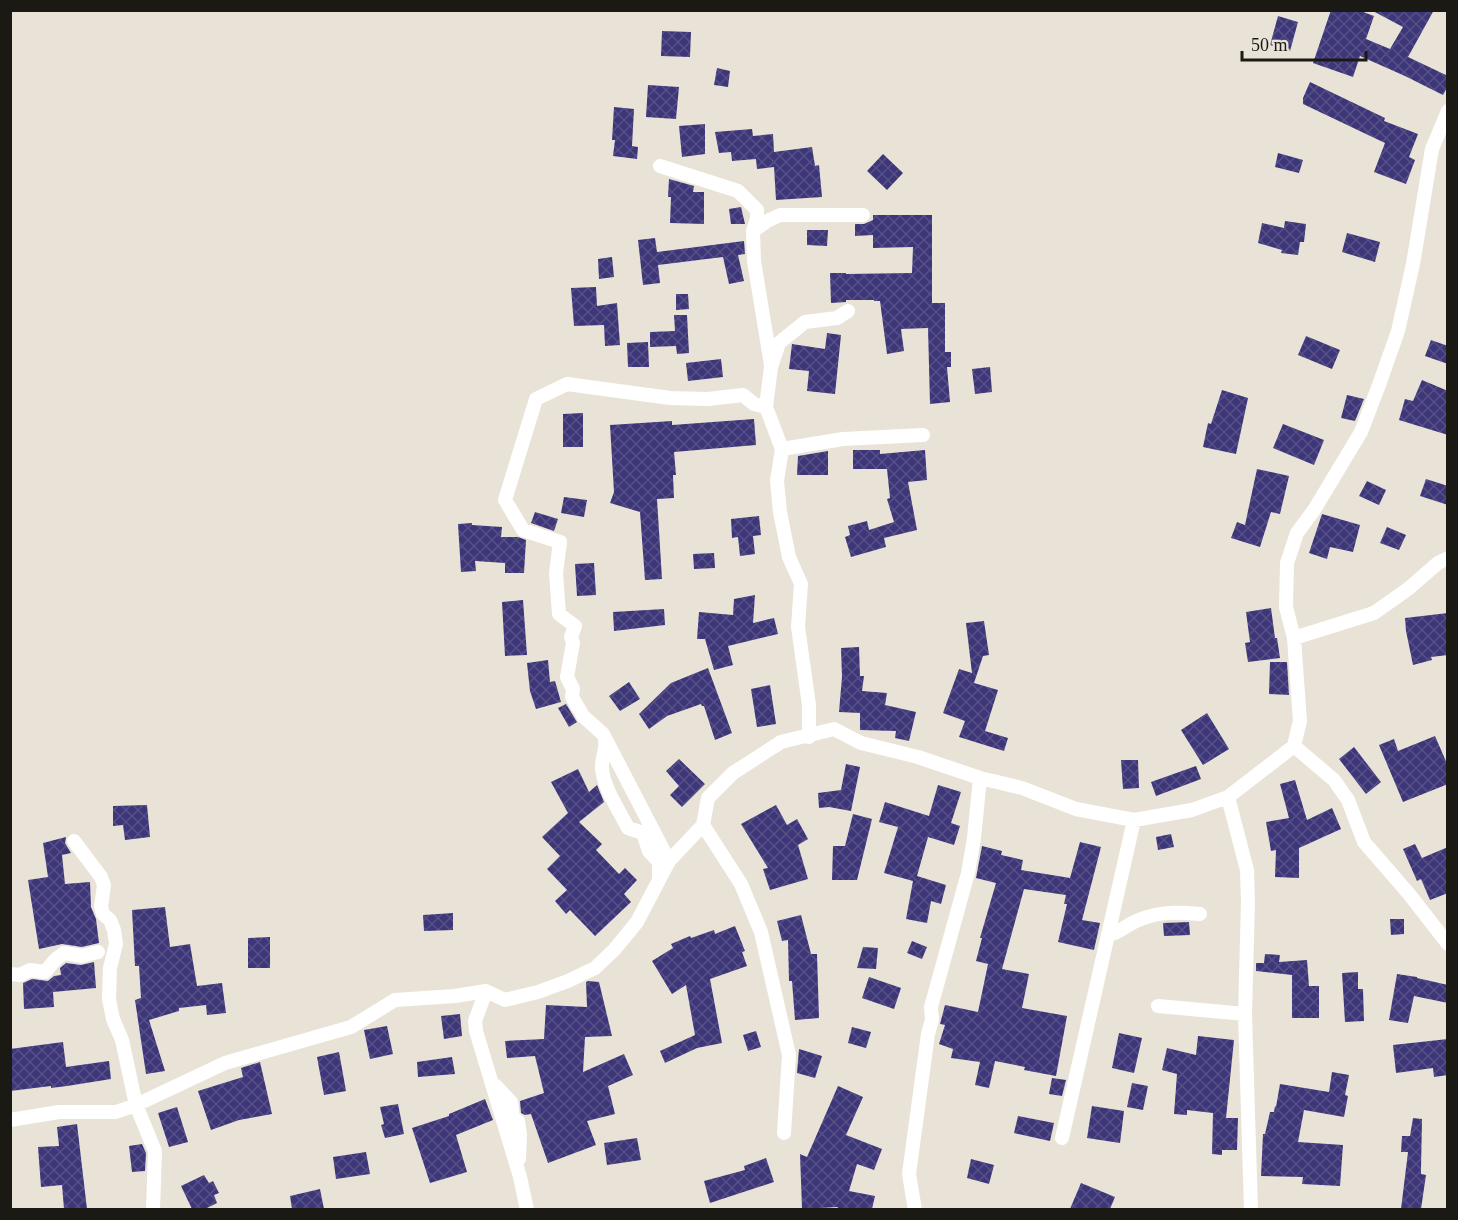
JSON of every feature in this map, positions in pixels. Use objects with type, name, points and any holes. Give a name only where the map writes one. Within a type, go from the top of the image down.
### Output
[{"type":"street","points":[[10,1120],[58,1112],[116,1112],[225,1064],[351,1027],[395,1000],[455,996],[486,991],[505,1000],[548,988],[595,968],[614,950],[637,922],[669,861],[703,825],[708,798],[733,773],[781,742],[834,729],[861,743],[918,757],[980,778],[1022,788],[1076,809],[1134,820],[1192,810],[1228,797],[1294,747],[1300,721],[1294,638],[1287,607],[1287,563],[1297,533],[1314,510],[1361,432],[1379,386],[1398,331],[1413,264],[1432,148],[1448,111]]},
{"type":"street","points":[[660,166],[738,191],[756,210],[757,218],[753,231],[754,261],[771,367]]},
{"type":"street","points":[[753,231],[780,215],[863,215]]},
{"type":"street","points":[[808,736],[809,705],[798,627],[801,584],[789,557],[780,512],[777,481],[782,449],[766,407],[771,367],[779,343],[805,322],[837,318],[848,312]]},
{"type":"street","points":[[669,861],[605,740],[572,697],[573,689],[567,677],[574,626],[559,614],[556,573],[560,542],[523,530],[505,500],[536,399],[567,384],[670,398],[708,399],[743,394],[754,404],[766,407]]},
{"type":"street","points":[[782,449],[843,439],[923,435]]},
{"type":"street","points":[[1294,638],[1374,613],[1408,589],[1438,563],[1448,558]]},
{"type":"street","points":[[605,740],[602,768],[604,781],[628,828],[643,833],[649,851],[659,861],[659,877]]},
{"type":"street","points":[[1294,747],[1334,780],[1348,800],[1364,842],[1448,944]]},
{"type":"street","points":[[915,1209],[909,1174],[928,1034],[932,1020],[931,1007],[968,873],[980,778]]},
{"type":"street","points":[[1228,797],[1247,870],[1245,1014],[1251,1209]]},
{"type":"street","points":[[1062,1138],[1134,820]]},
{"type":"street","points":[[703,825],[741,884],[761,932],[789,1055],[783,1133]]},
{"type":"street","points":[[74,841],[98,871],[104,885],[101,907],[103,914],[110,920],[116,944],[108,983]]},
{"type":"street","points":[[1108,935],[1118,933],[1137,921],[1165,912],[1200,914]]},
{"type":"street","points":[[98,952],[110,968]]},
{"type":"street","points":[[10,974],[20,975],[30,970],[45,972],[64,953],[82,956],[98,952]]},
{"type":"street","points":[[98,952],[108,983],[113,1018],[122,1040],[136,1105],[155,1151],[153,1209]]},
{"type":"street","points":[[486,991],[475,1021],[492,1083],[511,1102],[513,1118],[518,1121],[519,1174],[527,1209]]},
{"type":"street","points":[[1158,1006],[1245,1014]]},
{"type":"building","points":[[1331,10],[1358,10],[1374,16],[1366,39],[1390,49],[1403,27],[1371,10],[1434,10],[1408,57],[1448,76],[1448,86],[1443,95],[1360,56],[1353,77],[1313,63]]},
{"type":"building","points":[[1278,16],[1298,22],[1290,51],[1270,45]]},
{"type":"building","points":[[662,31],[691,32],[690,57],[661,56]]},
{"type":"building","points":[[717,68],[730,71],[728,87],[714,85]]},
{"type":"building","points":[[1310,82],[1385,118],[1384,121],[1418,134],[1409,157],[1415,160],[1406,184],[1374,172],[1385,143],[1303,104],[1303,98]]},
{"type":"building","points":[[648,85],[679,87],[676,119],[646,117]]},
{"type":"building","points":[[614,107],[634,109],[632,146],[638,147],[637,159],[613,156]]},
{"type":"building","points":[[705,124],[705,154],[682,157],[679,126]]},
{"type":"building","points":[[752,129],[753,136],[773,134],[774,152],[812,147],[815,166],[819,165],[822,197],[776,200],[774,167],[757,169],[756,159],[732,161],[731,152],[719,153],[715,132]]},
{"type":"building","points":[[1278,153],[1303,160],[1299,173],[1275,167]]},
{"type":"building","points":[[883,154],[903,173],[887,190],[867,171]]},
{"type":"building","points":[[669,179],[694,186],[693,192],[704,192],[704,224],[670,223]]},
{"type":"building","points":[[741,207],[745,224],[731,224],[729,209]]},
{"type":"building","points":[[873,215],[932,215],[932,303],[945,303],[945,352],[951,352],[951,367],[947,367],[950,402],[930,404],[928,328],[901,329],[904,351],[887,354],[880,301],[846,300],[846,302],[831,303],[830,273],[912,273],[913,247],[873,248],[873,235],[855,236],[855,224],[864,224],[873,220]]},
{"type":"building","points":[[1285,221],[1306,224],[1304,242],[1300,242],[1298,255],[1281,253],[1282,250],[1258,243],[1262,223],[1284,228]]},
{"type":"building","points":[[807,230],[828,230],[827,246],[807,245]]},
{"type":"building","points":[[1347,233],[1380,242],[1375,262],[1342,252]]},
{"type":"building","points":[[655,238],[657,252],[744,241],[745,254],[738,255],[744,281],[729,284],[723,257],[658,265],[660,283],[643,285],[638,240]]},
{"type":"building","points":[[612,257],[614,277],[599,279],[598,259]]},
{"type":"building","points":[[596,287],[597,306],[617,303],[620,345],[605,346],[604,325],[574,326],[571,288]]},
{"type":"building","points":[[676,294],[688,294],[689,309],[676,310]]},
{"type":"building","points":[[674,315],[687,315],[689,353],[677,354],[676,346],[650,347],[650,332],[675,331]]},
{"type":"building","points":[[827,333],[841,335],[835,394],[807,391],[809,371],[789,369],[792,344],[825,349]]},
{"type":"building","points":[[1306,336],[1340,350],[1332,369],[1298,355]]},
{"type":"building","points":[[1431,340],[1448,346],[1448,364],[1425,356]]},
{"type":"building","points":[[648,342],[649,367],[628,367],[627,343]]},
{"type":"building","points":[[721,359],[723,377],[688,381],[686,363]]},
{"type":"building","points":[[990,367],[992,392],[975,394],[972,369]]},
{"type":"building","points":[[1422,380],[1448,391],[1448,435],[1399,420],[1405,399],[1413,401]]},
{"type":"building","points":[[1222,390],[1248,398],[1236,454],[1203,447],[1208,423],[1211,424]]},
{"type":"building","points":[[1347,395],[1364,399],[1355,421],[1341,418]]},
{"type":"building","points":[[583,413],[583,447],[563,447],[563,414]]},
{"type":"building","points":[[754,419],[756,445],[674,452],[676,475],[673,475],[674,498],[657,499],[662,579],[645,580],[640,512],[610,503],[614,492],[610,425],[672,421],[672,425]]},
{"type":"building","points":[[1283,424],[1324,440],[1314,465],[1273,448]]},
{"type":"building","points":[[853,450],[880,450],[880,454],[925,450],[927,480],[908,482],[917,530],[884,538],[886,547],[851,557],[845,537],[850,535],[848,526],[867,521],[869,530],[894,522],[887,499],[890,498],[887,469],[853,469]]},
{"type":"building","points":[[828,451],[828,475],[797,475],[798,456]]},
{"type":"building","points":[[1257,469],[1289,476],[1280,514],[1271,512],[1260,547],[1231,538],[1237,522],[1245,525]]},
{"type":"building","points":[[1426,479],[1448,486],[1448,505],[1420,496]]},
{"type":"building","points":[[1367,481],[1386,490],[1379,505],[1359,496]]},
{"type":"building","points":[[564,497],[587,500],[584,517],[561,513]]},
{"type":"building","points":[[535,512],[558,519],[554,531],[531,523]]},
{"type":"building","points":[[1322,514],[1360,525],[1353,552],[1330,547],[1327,559],[1309,553]]},
{"type":"building","points":[[759,516],[761,535],[753,536],[755,554],[740,556],[738,537],[732,538],[731,519]]},
{"type":"building","points":[[472,523],[472,525],[502,527],[501,537],[518,537],[526,540],[524,573],[505,573],[505,563],[475,561],[476,571],[461,572],[458,524]]},
{"type":"building","points":[[1387,527],[1406,535],[1399,550],[1380,543]]},
{"type":"building","points":[[714,553],[715,568],[694,569],[693,554]]},
{"type":"building","points":[[594,563],[596,595],[577,596],[575,564]]},
{"type":"building","points":[[755,595],[753,623],[774,618],[778,634],[728,646],[733,665],[714,670],[705,639],[697,639],[699,612],[733,615],[734,599]]},
{"type":"building","points":[[523,600],[527,655],[505,656],[502,602]]},
{"type":"building","points":[[1271,608],[1280,658],[1248,662],[1245,643],[1250,642],[1246,612]]},
{"type":"building","points":[[664,609],[665,625],[614,631],[613,612]]},
{"type":"building","points":[[1448,613],[1448,655],[1431,657],[1432,660],[1413,665],[1405,618]]},
{"type":"building","points":[[984,621],[989,655],[983,656],[974,683],[998,690],[985,731],[1008,738],[1004,751],[959,737],[965,721],[943,713],[959,669],[972,673],[966,623]]},
{"type":"building","points":[[859,647],[860,676],[864,676],[862,691],[887,693],[885,705],[916,712],[909,741],[895,738],[896,731],[860,730],[860,713],[839,712],[842,677],[841,648]]},
{"type":"building","points":[[548,660],[550,682],[555,681],[561,702],[536,709],[530,691],[527,663]]},
{"type":"building","points":[[1270,662],[1287,662],[1289,695],[1269,694]]},
{"type":"building","points":[[708,668],[732,733],[715,740],[704,706],[701,704],[667,716],[649,729],[639,714],[671,683]]},
{"type":"building","points":[[629,682],[640,699],[620,711],[609,696]]},
{"type":"building","points":[[770,685],[776,724],[757,727],[751,689]]},
{"type":"building","points":[[566,704],[577,722],[569,727],[558,708]]},
{"type":"building","points":[[1207,713],[1229,749],[1203,765],[1181,730]]},
{"type":"building","points":[[1435,736],[1448,766],[1448,784],[1403,802],[1379,745],[1394,739],[1398,751]]},
{"type":"building","points":[[1354,747],[1381,782],[1366,794],[1339,759]]},
{"type":"building","points":[[679,759],[705,784],[682,807],[670,795],[679,786],[666,771]]},
{"type":"building","points":[[1121,760],[1138,760],[1139,788],[1123,789]]},
{"type":"building","points":[[846,764],[860,767],[851,811],[829,807],[819,808],[818,793],[841,790]]},
{"type":"building","points":[[1196,766],[1201,779],[1156,796],[1151,782]]},
{"type":"building","points":[[578,769],[589,792],[597,785],[604,802],[579,822],[602,844],[596,850],[619,874],[625,868],[637,880],[624,894],[631,902],[595,936],[570,910],[566,914],[555,901],[567,890],[547,869],[560,856],[542,837],[568,813],[551,782]]},
{"type":"building","points":[[1295,780],[1307,820],[1332,808],[1341,829],[1299,848],[1299,878],[1275,877],[1276,850],[1271,851],[1266,822],[1289,818],[1280,784]]},
{"type":"building","points":[[938,785],[961,792],[951,823],[960,826],[954,845],[928,837],[917,876],[946,885],[941,904],[931,901],[927,923],[906,919],[913,881],[884,873],[898,827],[879,822],[885,802],[929,816]]},
{"type":"building","points":[[147,805],[150,837],[125,840],[123,825],[113,826],[113,806]]},
{"type":"building","points":[[776,805],[787,825],[797,819],[808,839],[798,845],[808,879],[770,890],[763,869],[768,868],[741,824]]},
{"type":"building","points":[[853,814],[872,819],[857,880],[832,880],[833,846],[845,846]]},
{"type":"building","points":[[1171,834],[1174,847],[1158,850],[1156,837]]},
{"type":"building","points":[[66,837],[65,843],[71,853],[62,855],[65,884],[90,882],[91,907],[96,919],[99,943],[82,947],[62,944],[39,949],[28,880],[48,877],[43,843]]},
{"type":"building","points":[[1080,842],[1101,847],[1082,920],[1100,923],[1094,950],[1058,942],[1067,904],[1064,904],[1066,895],[1024,889],[1002,969],[1029,974],[1022,1008],[1067,1016],[1056,1076],[1024,1070],[1025,1067],[995,1061],[989,1088],[975,1085],[980,1062],[951,1058],[953,1049],[939,1044],[945,1025],[940,1024],[945,1005],[978,1012],[988,964],[976,961],[982,938],[980,938],[996,883],[976,878],[982,846],[1002,851],[1001,855],[1023,860],[1021,870],[1070,878]]},
{"type":"building","points":[[1415,844],[1422,858],[1448,847],[1448,893],[1430,900],[1421,879],[1417,881],[1403,849]]},
{"type":"building","points":[[165,907],[170,947],[190,944],[197,986],[222,983],[226,1013],[207,1015],[206,1005],[179,1008],[179,1011],[149,1020],[165,1071],[146,1074],[135,1000],[141,998],[139,966],[135,966],[132,910]]},
{"type":"building","points":[[453,913],[453,930],[424,931],[423,915]]},
{"type":"building","points":[[801,915],[811,954],[817,954],[819,1018],[795,1020],[792,981],[789,981],[788,940],[782,941],[777,921]]},
{"type":"building","points":[[1390,919],[1404,919],[1404,934],[1391,935]]},
{"type":"building","points":[[1189,922],[1190,935],[1164,936],[1163,923]]},
{"type":"building","points":[[735,926],[745,951],[742,952],[747,966],[710,979],[722,1043],[697,1048],[665,1063],[660,1051],[695,1035],[686,985],[672,994],[652,961],[673,948],[671,944],[690,936],[691,938],[714,930],[715,934]]},
{"type":"building","points":[[270,937],[270,968],[248,968],[248,938]]},
{"type":"building","points":[[912,941],[927,947],[922,959],[907,953]]},
{"type":"building","points":[[863,947],[878,948],[876,969],[857,968]]},
{"type":"building","points":[[1265,954],[1280,955],[1279,962],[1307,960],[1309,986],[1319,986],[1319,1018],[1292,1018],[1292,975],[1256,971],[1256,963],[1264,963]]},
{"type":"building","points":[[94,962],[96,988],[53,992],[54,1007],[24,1009],[23,983],[32,979],[48,981],[54,976],[61,975],[60,968],[66,963],[81,965]]},
{"type":"building","points":[[1358,972],[1358,989],[1363,989],[1364,1021],[1345,1022],[1342,973]]},
{"type":"building","points":[[1397,974],[1448,985],[1448,1003],[1414,996],[1408,1023],[1389,1020]]},
{"type":"building","points":[[869,977],[901,988],[894,1009],[862,998]]},
{"type":"building","points":[[586,982],[599,982],[612,1036],[585,1037],[583,1072],[624,1054],[633,1075],[608,1086],[615,1114],[587,1121],[596,1145],[548,1163],[531,1114],[521,1113],[520,1101],[544,1093],[535,1056],[507,1058],[505,1041],[544,1039],[546,1005],[587,1007]]},
{"type":"building","points":[[460,1014],[462,1036],[444,1039],[441,1016]]},
{"type":"building","points":[[387,1026],[393,1054],[370,1059],[364,1030]]},
{"type":"building","points":[[852,1027],[871,1032],[866,1048],[848,1043]]},
{"type":"building","points":[[756,1031],[761,1047],[748,1051],[743,1035]]},
{"type":"building","points":[[1119,1033],[1142,1038],[1134,1073],[1112,1068]]},
{"type":"building","points":[[1198,1036],[1234,1040],[1226,1118],[1238,1118],[1237,1150],[1222,1150],[1222,1155],[1212,1154],[1213,1113],[1187,1110],[1187,1115],[1174,1114],[1177,1074],[1162,1070],[1167,1048],[1196,1055]]},
{"type":"building","points":[[1448,1039],[1448,1075],[1434,1077],[1433,1068],[1396,1073],[1393,1045]]},
{"type":"building","points":[[63,1042],[66,1067],[109,1061],[111,1079],[51,1088],[51,1086],[10,1091],[10,1049]]},
{"type":"building","points":[[799,1049],[822,1056],[815,1078],[797,1073]]},
{"type":"building","points":[[339,1052],[346,1091],[324,1095],[317,1057]]},
{"type":"building","points":[[452,1057],[455,1074],[418,1077],[417,1062]]},
{"type":"building","points":[[260,1062],[272,1114],[239,1120],[211,1130],[198,1091],[243,1077],[241,1068]]},
{"type":"building","points":[[1332,1072],[1349,1075],[1344,1117],[1304,1110],[1298,1142],[1343,1145],[1340,1186],[1302,1184],[1303,1177],[1261,1176],[1263,1134],[1265,1134],[1270,1112],[1274,1112],[1276,1107],[1280,1084],[1329,1092]]},
{"type":"building","points":[[1052,1078],[1066,1080],[1062,1096],[1049,1094]]},
{"type":"building","points":[[1132,1083],[1148,1086],[1143,1110],[1127,1107]]},
{"type":"building","points":[[838,1086],[863,1097],[846,1135],[882,1149],[874,1170],[857,1164],[849,1191],[875,1196],[872,1209],[837,1209],[838,1207],[802,1209],[800,1154],[807,1157]]},
{"type":"building","points":[[485,1099],[493,1120],[456,1135],[467,1172],[430,1183],[412,1128],[449,1116],[449,1114]]},
{"type":"building","points":[[398,1104],[404,1134],[385,1138],[381,1125],[384,1124],[380,1107]]},
{"type":"building","points":[[1092,1106],[1124,1111],[1120,1143],[1087,1138]]},
{"type":"building","points":[[177,1107],[188,1142],[169,1147],[158,1113]]},
{"type":"building","points":[[1018,1116],[1054,1123],[1050,1141],[1014,1133]]},
{"type":"building","points":[[1413,1118],[1422,1119],[1421,1174],[1426,1175],[1421,1209],[1401,1209],[1408,1152],[1401,1152],[1402,1136],[1410,1136]]},
{"type":"building","points":[[77,1124],[87,1209],[64,1209],[62,1185],[41,1187],[38,1147],[59,1146],[57,1127]]},
{"type":"building","points":[[637,1138],[641,1160],[607,1165],[604,1143]]},
{"type":"building","points":[[142,1144],[146,1153],[145,1171],[132,1172],[129,1146]]},
{"type":"building","points":[[366,1152],[370,1174],[336,1179],[333,1157]]},
{"type":"building","points":[[766,1158],[774,1182],[710,1203],[704,1181],[745,1170],[744,1166]]},
{"type":"building","points":[[971,1159],[994,1165],[989,1184],[967,1178]]},
{"type":"building","points":[[204,1175],[209,1183],[213,1181],[219,1193],[214,1195],[217,1203],[205,1209],[192,1209],[181,1186]]},
{"type":"building","points":[[1081,1183],[1115,1197],[1110,1209],[1070,1209]]},
{"type":"building","points":[[320,1189],[324,1209],[292,1209],[290,1196]]}]
